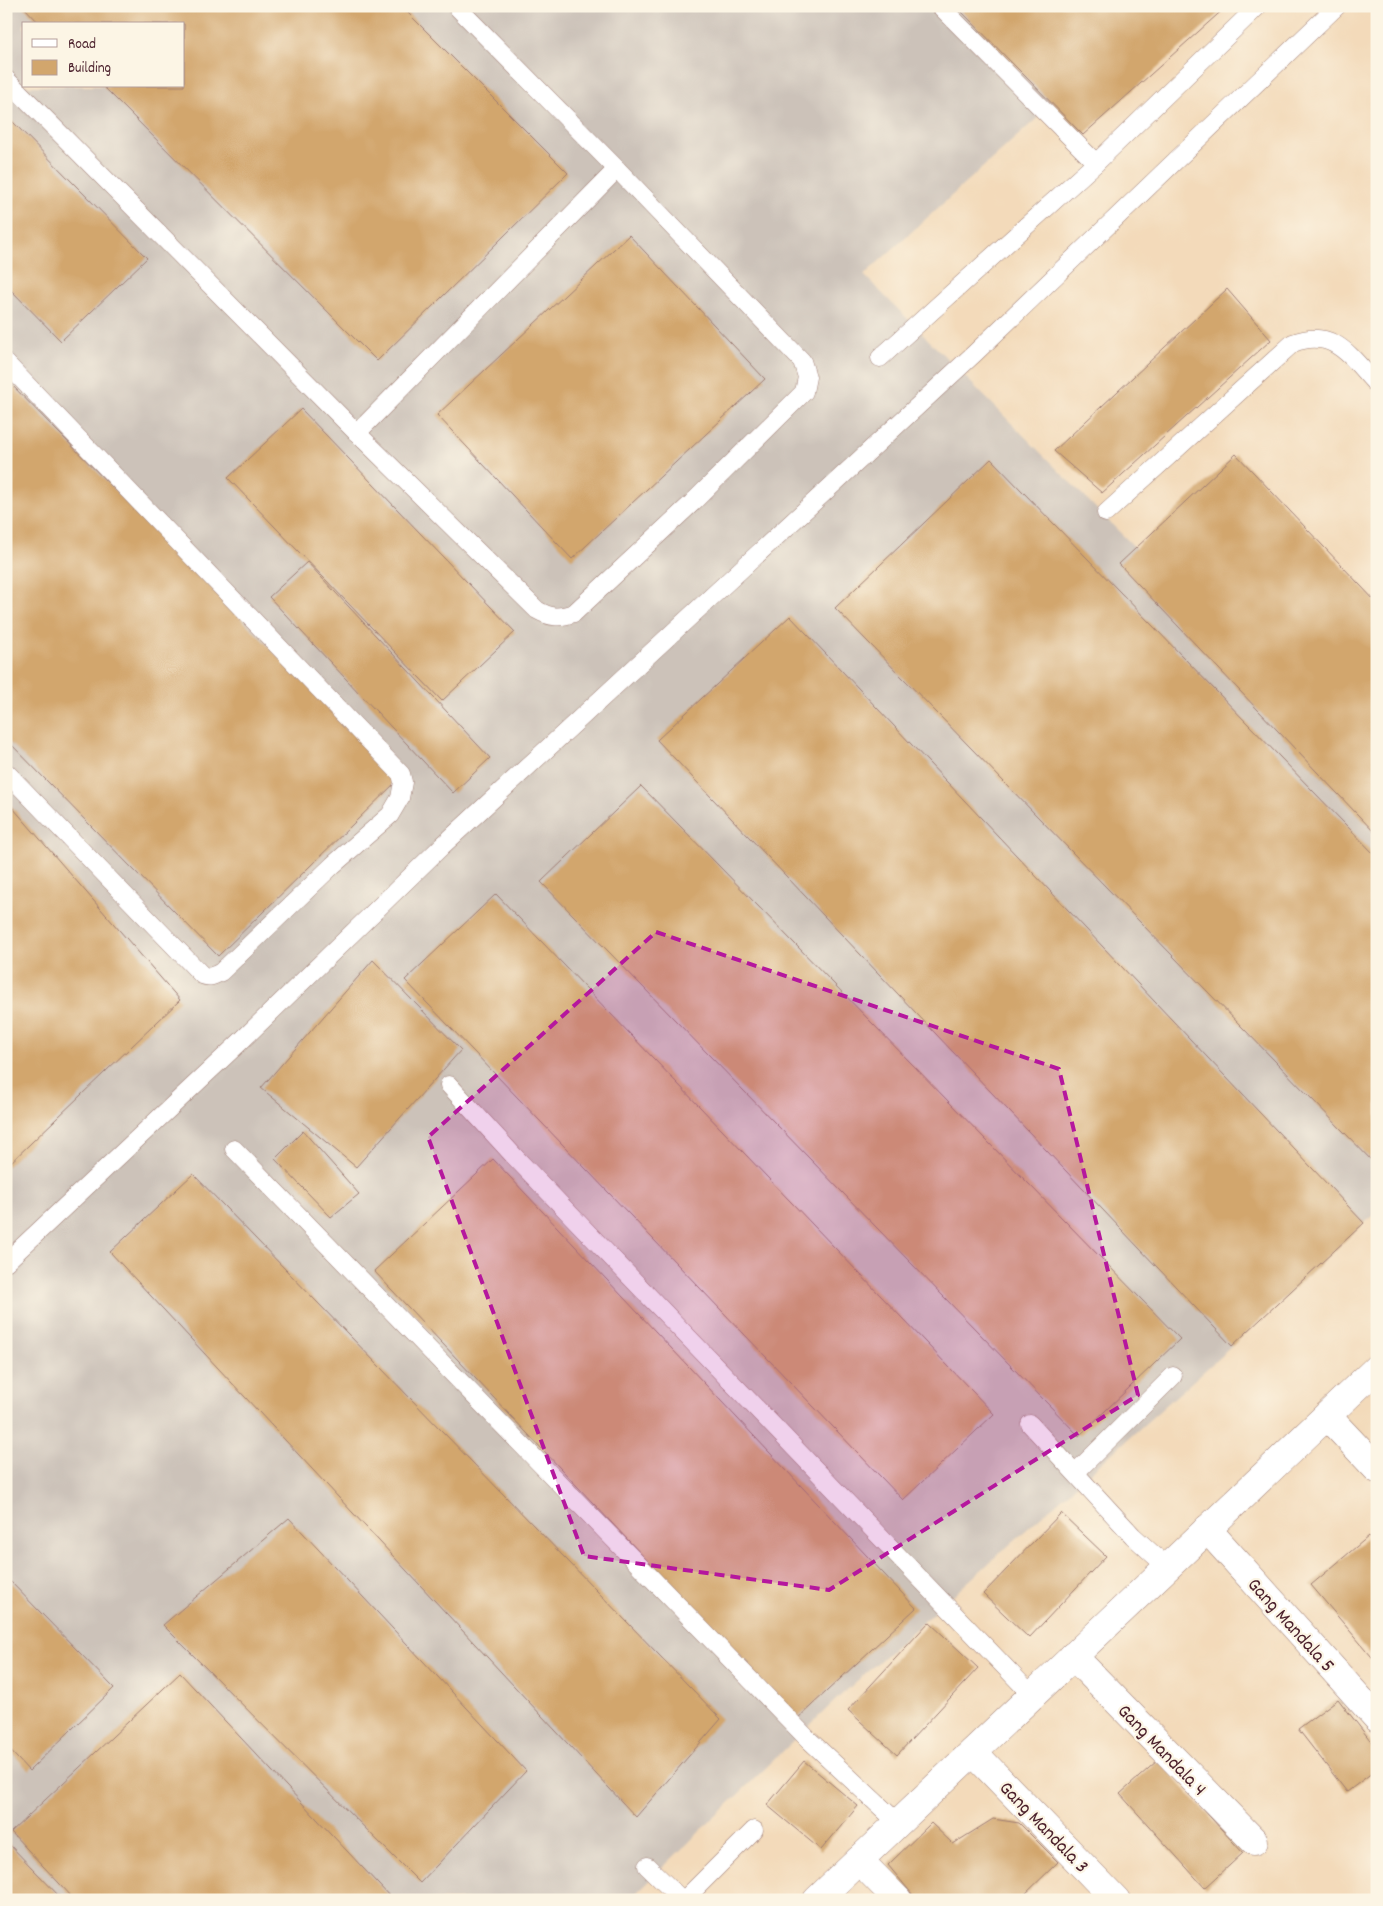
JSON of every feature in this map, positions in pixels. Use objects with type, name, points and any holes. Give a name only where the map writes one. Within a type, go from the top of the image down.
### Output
[{"type":"street","points":[[818,1900],[1377,1368]]},
{"type":"street","points":[[1327,1416],[1377,1469]]},
{"type":"street","name":"Gang Mandala 5","points":[[1206,1529],[1377,1718]]},
{"type":"street","name":"Gang Mandala 4","points":[[1073,1656],[1254,1841]]},
{"type":"street","name":"Gang Mandala 3","points":[[973,1752],[1116,1900]]},
{"type":"street","points":[[859,1860],[898,1900]]},
{"type":"lane","points":[[9,86],[537,610],[546,616],[559,618],[574,613],[692,503],[804,392],[807,376],[802,361],[456,6]]},
{"type":"lane","points":[[940,6],[1096,163]]},
{"type":"lane","points":[[880,358],[1096,163],[1258,6]]},
{"type":"lane","points":[[6,1262],[239,1043],[442,846],[997,332],[1337,6]]},
{"type":"lane","points":[[357,433],[617,170]]},
{"type":"lane","points":[[1106,513],[1293,343],[1306,338],[1320,338],[1340,345],[1377,385]]},
{"type":"lane","points":[[6,363],[401,774],[402,782],[400,798],[390,815],[333,865],[221,972],[212,977],[207,977],[202,975],[6,772]]},
{"type":"lane","points":[[449,1085],[514,1156],[1032,1695]]},
{"type":"lane","points":[[234,1149],[808,1739],[898,1823]]},
{"type":"lane","points":[[1076,1472],[1173,1376]]},
{"type":"lane","points":[[1030,1424],[1133,1536],[1167,1567]]},
{"type":"lane","points":[[647,1866],[683,1900],[754,1830]]},
{"type":"highlighted area","points":[[656,932],[1059,1069],[1138,1395],[829,1590],[584,1556],[428,1137]]},
{"type":"shaded area","points":[[6,6],[1161,6],[864,275],[1377,791],[1377,1213],[1232,1346],[839,1697],[629,1900],[6,1900]]},
{"type":"building","points":[[23,6],[401,6],[568,173],[377,361],[105,88],[185,88],[185,22],[38,22]]},
{"type":"building","points":[[956,6],[1227,6],[1083,135]]},
{"type":"building","points":[[9,118],[147,258],[61,341],[6,285],[6,121]]},
{"type":"building","points":[[629,235],[765,379],[572,559],[437,415]]},
{"type":"building","points":[[1227,289],[1271,340],[1102,493],[1054,451]]},
{"type":"building","points":[[6,379],[399,779],[218,956],[6,739]]},
{"type":"building","points":[[301,409],[515,632],[442,701],[228,478]]},
{"type":"building","points":[[1236,454],[1377,603],[1377,835],[1119,564]]},
{"type":"building","points":[[991,459],[1377,857],[1377,1166],[835,608]]},
{"type":"building","points":[[307,562],[490,758],[453,793],[269,597]]},
{"type":"building","points":[[790,616],[1364,1223],[1232,1346],[657,740]]},
{"type":"building","points":[[641,786],[1180,1339],[1079,1436],[541,882]]},
{"type":"building","points":[[6,800],[180,1000],[6,1167]]},
{"type":"building","points":[[496,894],[994,1414],[903,1500],[405,980]]},
{"type":"building","points":[[373,960],[461,1050],[356,1167],[261,1088]]},
{"type":"building","points":[[303,1131],[359,1194],[331,1217],[275,1159]]},
{"type":"building","points":[[493,1159],[916,1608],[797,1719],[374,1271]]},
{"type":"building","points":[[193,1174],[721,1719],[636,1817],[110,1252]]},
{"type":"building","points":[[1061,1513],[1106,1556],[1029,1638],[983,1594]]},
{"type":"building","points":[[289,1518],[526,1771],[420,1883],[163,1625]]},
{"type":"building","points":[[1369,1536],[1377,1544],[1377,1663],[1311,1585]]},
{"type":"building","points":[[6,1577],[114,1688],[29,1771],[6,1746]]},
{"type":"building","points":[[929,1622],[978,1668],[897,1755],[848,1710]]},
{"type":"building","points":[[180,1673],[393,1900],[75,1900],[11,1832]]},
{"type":"building","points":[[1338,1699],[1377,1749],[1377,1769],[1347,1792],[1298,1729]]},
{"type":"building","points":[[1158,1760],[1243,1853],[1205,1888],[1120,1794]]},
{"type":"building","points":[[804,1761],[858,1806],[821,1850],[767,1805]]},
{"type":"building","points":[[993,1819],[1019,1823],[1058,1862],[1019,1900],[917,1900],[888,1865],[931,1823],[953,1844]]},
{"type":"building","points":[[6,1841],[63,1900],[6,1900]]}]
